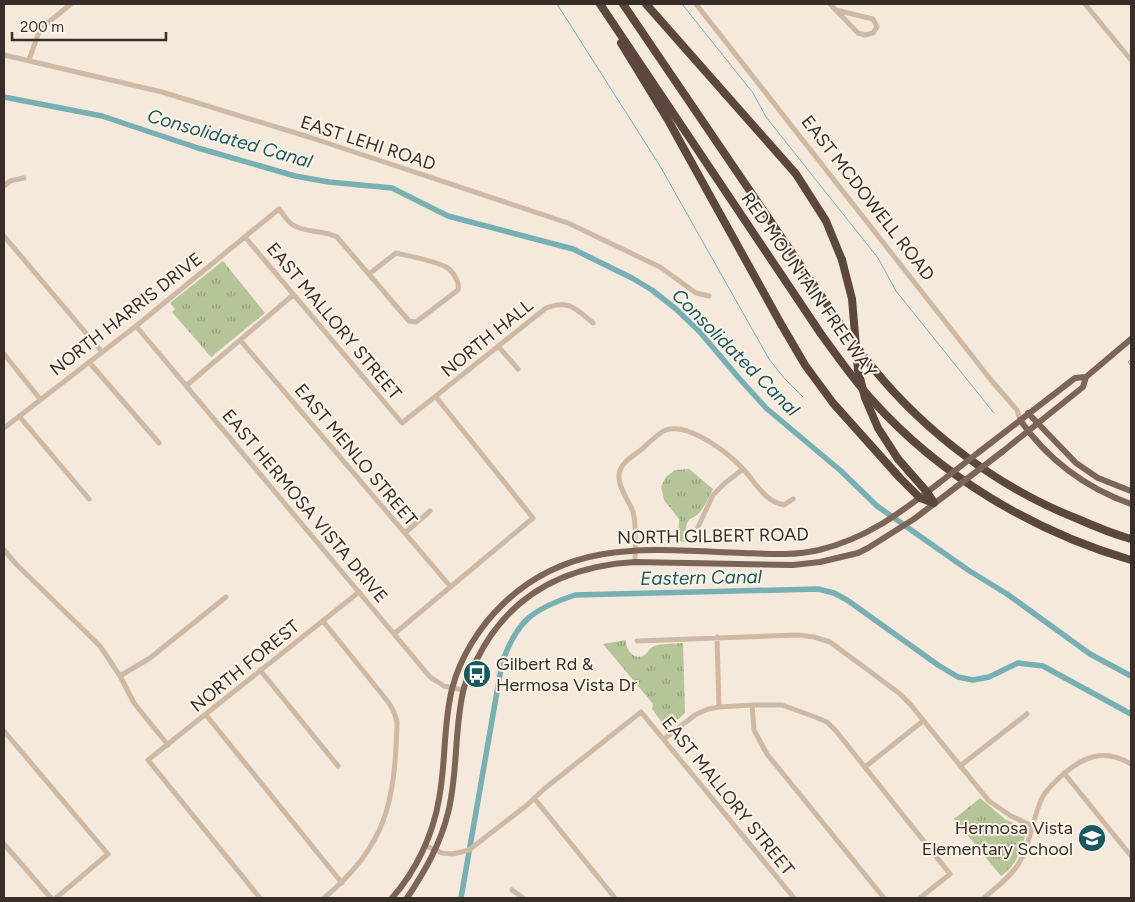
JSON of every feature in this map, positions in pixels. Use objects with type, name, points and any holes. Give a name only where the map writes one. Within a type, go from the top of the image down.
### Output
[{"type":"highway","name":"RED MOUNTAIN FREEWAY","points":[[623,4],[839,322],[874,369],[905,403],[960,452],[1001,481],[1049,508],[1131,539]]},
{"type":"highway","points":[[646,4],[796,174],[826,222],[842,260],[852,299],[858,370],[865,398],[882,434],[898,459],[927,492],[934,504]]},
{"type":"highway","name":"RED MOUNTAIN FREEWAY","points":[[601,5],[820,334],[846,370],[873,401],[929,453],[962,480],[1012,511],[1035,524],[1076,541],[1131,560]]},
{"type":"highway","points":[[601,5],[612,30],[668,120],[781,324],[806,365],[850,423],[920,498],[934,504]]},
{"type":"main road","name":"NORTH GILBERT ROAD","points":[[407,898],[436,851],[448,812],[463,690],[479,654],[491,634],[522,602],[550,583],[584,569],[615,563],[808,564],[858,553],[914,519],[1002,452],[1083,387],[1086,377],[1131,339]]},
{"type":"main road","name":"NORTH GILBERT ROAD","points":[[392,898],[412,872],[426,846],[434,822],[440,798],[444,735],[452,688],[464,658],[488,620],[518,590],[550,570],[576,560],[600,554],[635,550],[795,553],[841,544],[863,535],[902,512],[1074,378],[1086,377]]},
{"type":"main road","points":[[1028,413],[1076,463],[1098,478],[1131,491]]},
{"type":"main road","name":"EAST MCDOWELL ROAD","points":[[1020,420],[1028,431],[1071,473],[1101,492],[1131,504]]},
{"type":"street","points":[[28,60],[40,28],[71,4]]},
{"type":"street","name":"EAST MCDOWELL ROAD","points":[[696,4],[991,380],[1017,410],[1020,420]]},
{"type":"street","points":[[830,4],[858,34],[866,35],[873,33],[877,27],[872,19],[836,10]]},
{"type":"street","points":[[1085,4],[1131,60]]},
{"type":"street","name":"EAST LEHI ROAD","points":[[4,56],[28,60],[170,95],[312,138],[568,223],[660,267],[696,293],[709,296]]},
{"type":"street","points":[[4,186],[10,181],[24,178]]},
{"type":"street","name":"NORTH HARRIS DRIVE","points":[[4,428],[136,326],[279,209],[291,224],[299,228],[337,237],[369,274]]},
{"type":"street","points":[[4,236],[102,352]]},
{"type":"street","name":"EAST MALLORY STREET","points":[[245,237],[402,423]]},
{"type":"street","points":[[396,253],[447,267],[459,285],[458,290],[416,322],[409,321],[369,274],[396,253]]},
{"type":"street","points":[[186,386],[293,295]]},
{"type":"street","name":"NORTH HALL","points":[[402,423],[546,308],[558,303],[568,305],[593,323]]},
{"type":"street","name":"EAST HERMOSA VISTA DRIVE","points":[[136,326],[430,677],[437,683],[463,690]]},
{"type":"street","name":"EAST MENLO STREET","points":[[241,341],[450,586]]},
{"type":"street","points":[[498,346],[518,369]]},
{"type":"street","points":[[4,354],[40,399]]},
{"type":"street","points":[[89,362],[159,443]]},
{"type":"street","points":[[394,634],[533,518],[436,397]]},
{"type":"street","points":[[1017,410],[1028,413]]},
{"type":"street","points":[[19,416],[89,499]]},
{"type":"street","points":[[635,562],[633,513],[620,485],[620,469],[626,461],[665,430],[684,429],[714,445],[743,469],[765,496],[774,503],[784,505],[793,499]]},
{"type":"street","points":[[698,527],[713,496],[725,483],[743,469]]},
{"type":"street","points":[[404,533],[430,511]]},
{"type":"street","points":[[4,550],[100,646],[120,676],[134,703],[168,745]]},
{"type":"street","name":"NORTH FOREST","points":[[260,898],[148,760],[359,592]]},
{"type":"street","points":[[120,676],[150,658],[226,597]]},
{"type":"street","points":[[323,621],[389,703],[397,722],[390,801],[376,838],[367,854],[342,883],[324,898]]},
{"type":"street","points":[[637,641],[798,635],[830,642],[899,693],[989,801],[1011,816],[1032,826]]},
{"type":"street","points":[[717,637],[719,707]]},
{"type":"street","points":[[260,670],[338,766]]},
{"type":"street","points":[[664,739],[695,715],[719,707],[782,704],[826,722],[836,731],[950,874],[920,898]]},
{"type":"street","points":[[752,705],[754,730],[767,754],[884,898]]},
{"type":"street","name":"EAST MALLORY STREET","points":[[534,798],[641,712],[794,898]]},
{"type":"street","points":[[960,766],[1028,714]]},
{"type":"street","points":[[206,715],[342,883]]},
{"type":"street","points":[[865,767],[923,720]]},
{"type":"street","points":[[4,732],[108,854],[56,898]]},
{"type":"street","points":[[984,898],[1012,874],[1024,855],[1042,798],[1049,787],[1064,773],[1084,759],[1096,756],[1117,756],[1131,764]]},
{"type":"street","points":[[1064,773],[1131,856]]},
{"type":"street","points":[[426,846],[436,851],[453,854],[461,853],[477,844],[534,798],[615,898]]},
{"type":"street","points":[[4,844],[50,898]]},
{"type":"street","points":[[512,890],[523,898]]},
{"type":"green space","points":[[223,261],[265,313],[211,357],[172,312],[175,309],[170,303]]},
{"type":"green space","points":[[689,469],[713,489],[701,511],[686,525],[688,542],[678,541],[679,519],[664,500],[661,487],[666,477],[675,470]]},
{"type":"green space","points":[[626,640],[630,652],[639,657],[645,655],[653,647],[662,644],[683,643],[685,713],[667,729],[652,709],[653,704],[603,644]]},
{"type":"green space","points":[[980,798],[1006,820],[1027,828],[1015,861],[1007,872],[1001,876],[954,819]]},
{"type":"waterway","points":[[557,4],[660,166],[769,359],[803,397]]},
{"type":"waterway","points":[[682,4],[753,93],[766,117],[878,258],[896,291],[994,413]]},
{"type":"waterway","name":"Consolidated Canal","points":[[4,97],[102,116],[198,148],[295,176],[329,182],[392,188],[448,216],[573,249],[632,278],[652,290],[676,309],[699,331],[766,408],[841,471],[877,506],[968,570],[1007,594],[1090,654],[1131,676]]},
{"type":"waterway","points":[[1131,360],[1128,362],[1131,366]]},
{"type":"waterway","name":"Eastern Canal","points":[[461,898],[502,663],[514,636],[528,618],[548,605],[575,595],[818,589],[834,593],[847,600],[938,665],[958,677],[973,680],[989,677],[1018,663],[1043,666],[1131,714]]},
{"type":"place","name":"Gilbert Rd & Hermosa Vista Dr","points":[[477,674]]},
{"type":"place","name":"Hermosa Vista Elementary School","points":[[1092,838]]}]
